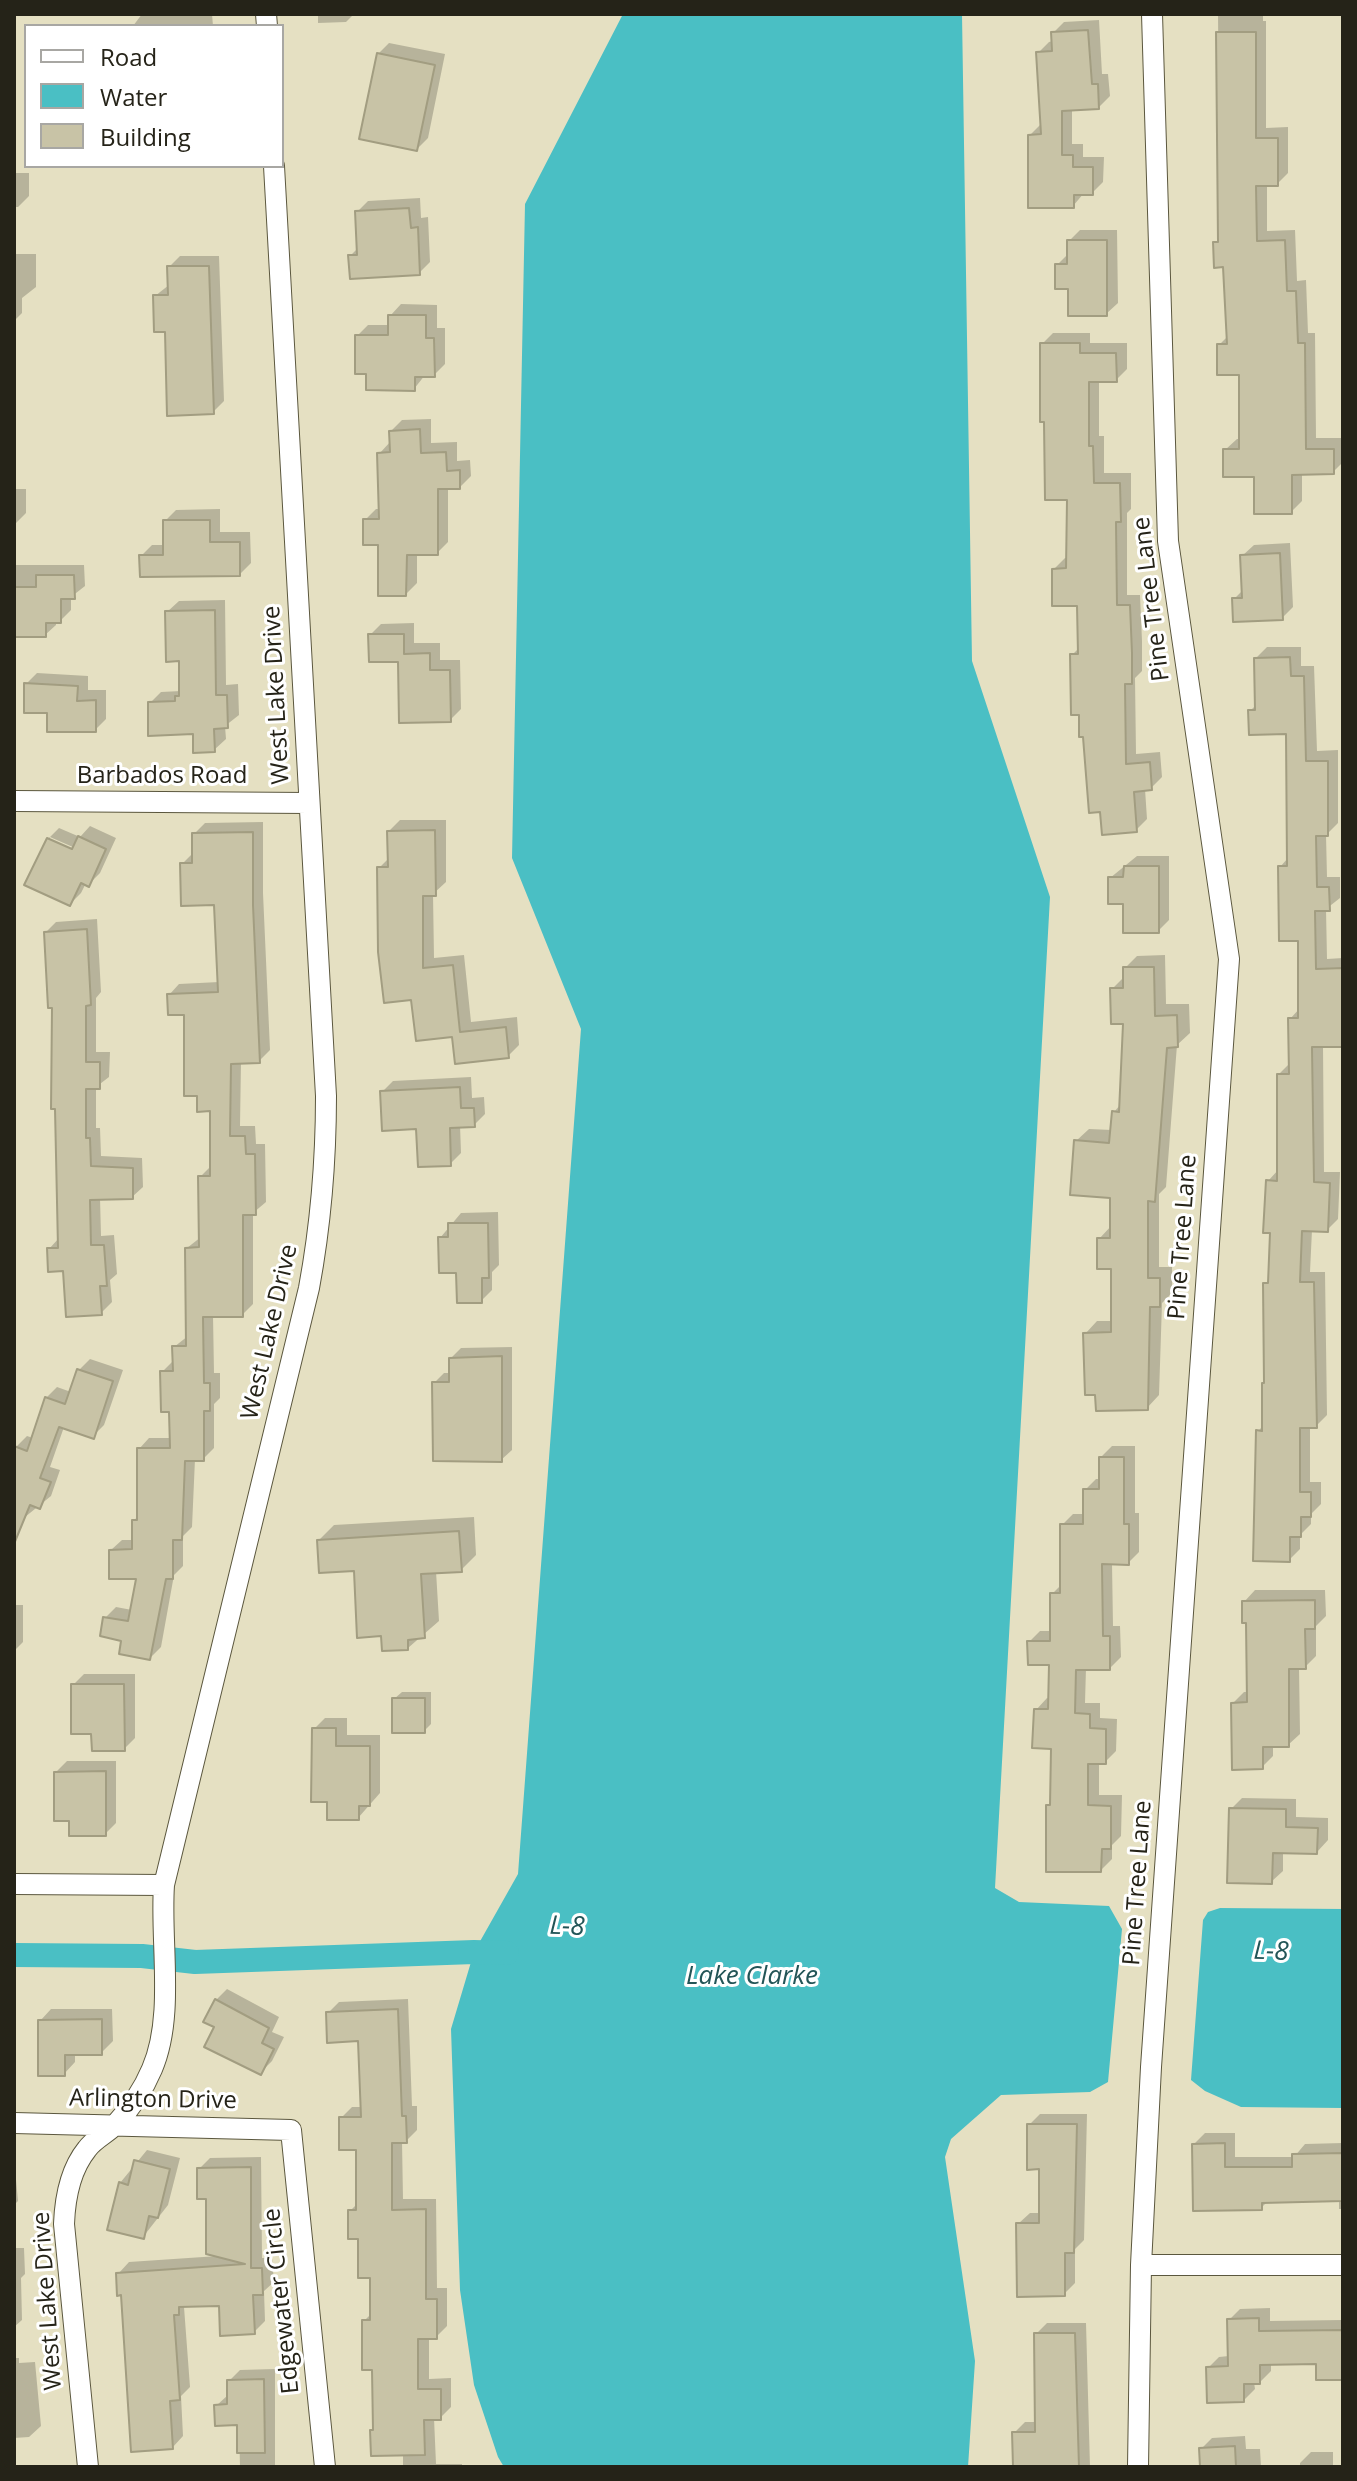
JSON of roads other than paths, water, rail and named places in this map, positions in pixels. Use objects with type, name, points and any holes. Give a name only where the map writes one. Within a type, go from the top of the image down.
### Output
[{"type":"street","name":"Pine Tree Lane","points":[[1138,2467],[1141,2265],[1151,2067],[1229,959],[1168,541],[1152,14]]},
{"type":"street","name":"West Lake Drive","points":[[88,2467],[64,2224],[65,2208],[72,2176],[83,2154],[115,2125],[136,2098],[152,2069],[161,2038],[164,1885],[309,1288],[321,1225],[326,1160],[326,1096],[274,168]]},
{"type":"street","name":"Barbados Road","points":[[14,801],[309,803]]},
{"type":"street","points":[[14,1884],[164,1885]]},
{"type":"street","name":"Arlington Drive","points":[[14,2123],[291,2130]]},
{"type":"street","name":"Edgewater Circle","points":[[291,2130],[325,2467]]},
{"type":"street","points":[[1141,2265],[1343,2265]]},
{"type":"water","name":"Lake Clarke","points":[[623,14],[962,14],[972,661],[1050,897],[995,1888],[1019,1902],[1109,1906],[1122,1929],[1108,2082],[1090,2092],[1001,2095],[951,2139],[945,2157],[975,2361],[968,2467],[504,2467],[474,2385],[460,2290],[451,2029],[474,1952],[518,1874],[581,1029],[512,858],[525,204]]},
{"type":"water","points":[[1220,1908],[1343,1909],[1343,2108],[1241,2107],[1205,2091],[1191,2080],[1203,1920],[1208,1912]]},
{"type":"waterway","name":"L-8","points":[[14,1955],[142,1956],[195,1962],[507,1953]]}]
